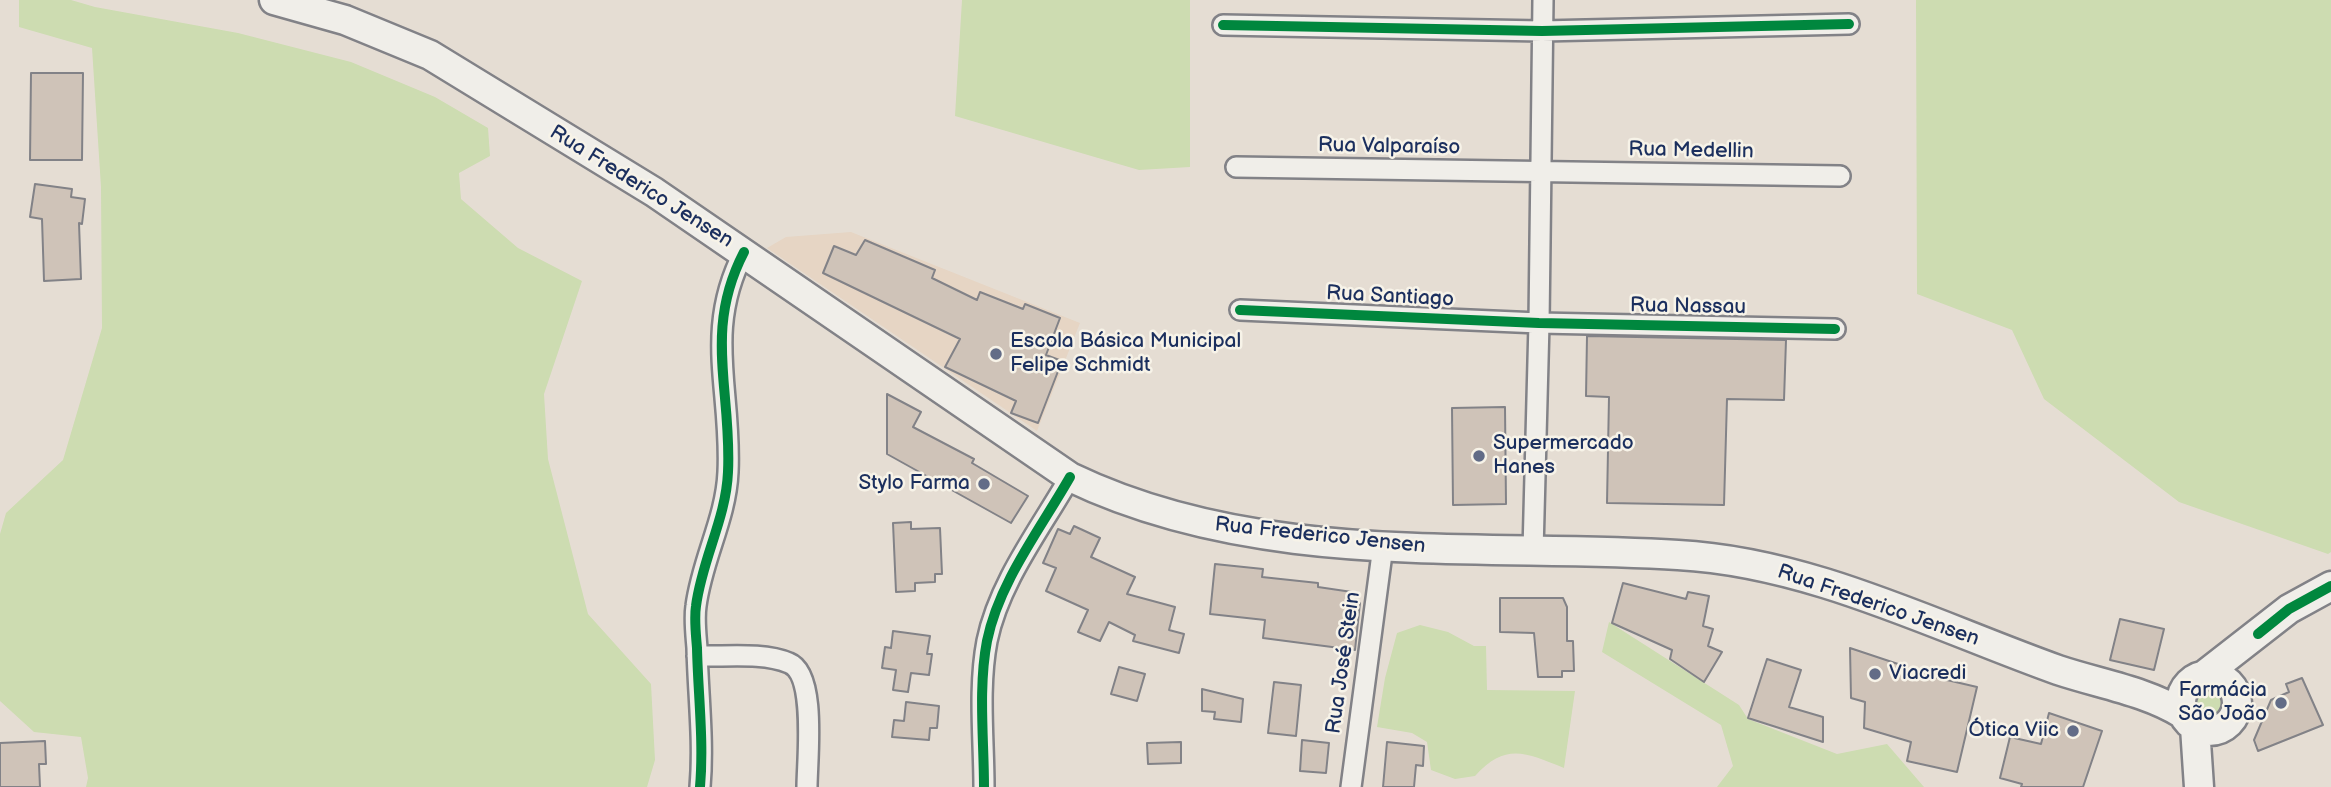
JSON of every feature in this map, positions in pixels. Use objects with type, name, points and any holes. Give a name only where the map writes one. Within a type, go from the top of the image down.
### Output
[{"type":"main road","name":"Rua Frederico Jensen","points":[[274,0],[345,20],[430,55],[654,192],[1070,477],[1114,498],[1214,527],[1275,536],[1383,545],[1681,555],[1766,568],[1850,593],[2111,687],[2157,700],[2199,723]]},
{"type":"main road","points":[[2200,782],[2199,723],[2182,697],[2197,679],[2289,610],[2331,586]]},
{"type":"main road","points":[[2199,723],[2231,720],[2237,707],[2232,687],[2241,663],[2258,634]]},
{"type":"main road","points":[[2197,679],[2214,676],[2232,687]]},
{"type":"main road","name":"Rua Frederico Jensen","points":[[2111,687],[2197,679]]},
{"type":"street","points":[[1532,551],[1539,323],[1543,0]]},
{"type":"street","points":[[1223,25],[1542,31],[1849,24]]},
{"type":"street","name":"Rua Valparaíso","points":[[1236,167],[1542,172]]},
{"type":"street","name":"Rua Medellin","points":[[1542,172],[1840,176]]},
{"type":"street","points":[[701,787],[696,607],[720,525],[727,487],[729,454],[721,348],[723,305],[730,279],[744,252]]},
{"type":"street","name":"Rua Santiago","points":[[1240,310],[1539,323]]},
{"type":"street","name":"Rua Nassau","points":[[1539,323],[1835,329]]},
{"type":"street","points":[[984,787],[984,682],[987,641],[996,611],[1015,572],[1070,477]]},
{"type":"street","name":"Rua José Stein","points":[[1351,787],[1383,545]]},
{"type":"street","points":[[697,656],[776,659],[792,663],[800,671],[807,688],[807,787]]},
{"type":"shaded area","name":"Escola Básica Municipal Felipe Schmidt","points":[[851,232],[1080,323],[1037,431],[767,248],[786,237]]},
{"type":"green space","points":[[19,0],[71,0],[95,7],[238,33],[351,62],[435,97],[488,128],[490,156],[459,173],[461,199],[518,248],[582,281],[544,394],[548,459],[588,614],[651,684],[655,760],[647,787],[86,787],[88,778],[81,737],[34,732],[0,701],[0,534],[6,513],[63,460],[102,328],[101,187],[92,48],[19,27]]},
{"type":"green space","points":[[962,0],[1190,0],[1190,167],[1139,170],[955,116]]},
{"type":"green space","points":[[1916,0],[2331,0],[2331,552],[2328,554],[2179,502],[2044,399],[2012,330],[1917,294]]},
{"type":"green space","points":[[1609,622],[1739,705],[1748,719],[1837,754],[1887,744],[1924,787],[1717,787],[1733,766],[1721,725],[1602,652]]},
{"type":"green space","points":[[1420,625],[1448,632],[1474,646],[1486,646],[1487,690],[1575,691],[1564,768],[1527,755],[1507,755],[1486,765],[1475,776],[1455,779],[1431,770],[1427,742],[1412,733],[1377,727],[1385,678],[1397,633]]},
{"type":"green space","points":[[2210,690],[2219,694],[2223,703],[2219,712],[2210,716],[2201,712],[2197,703],[2201,694]]},
{"type":"building","points":[[31,73],[83,73],[82,160],[30,160]]},
{"type":"building","points":[[35,184],[72,189],[71,197],[85,199],[82,224],[79,223],[81,279],[44,281],[42,219],[30,217]]},
{"type":"building","name":"Escola Básica Municipal Felipe Schmidt","points":[[865,240],[935,270],[932,278],[977,300],[980,292],[1023,309],[1025,304],[1060,318],[1046,355],[1062,361],[1038,423],[1011,413],[1016,401],[945,367],[960,339],[823,273],[834,246],[856,255]]},
{"type":"building","points":[[1587,336],[1786,340],[1784,400],[1727,399],[1724,505],[1607,503],[1609,397],[1586,396]]},
{"type":"building","points":[[887,394],[921,412],[913,427],[974,459],[972,463],[1028,496],[1011,523],[887,454]]},
{"type":"building","name":"Supermercado Hanes","points":[[1505,407],[1506,504],[1453,505],[1452,408]]},
{"type":"building","points":[[911,522],[911,529],[940,528],[942,574],[935,574],[935,582],[915,583],[915,591],[896,592],[893,523]]},
{"type":"building","points":[[1074,526],[1100,538],[1091,557],[1135,577],[1127,594],[1175,607],[1169,630],[1184,634],[1179,653],[1133,641],[1135,635],[1109,622],[1100,641],[1078,632],[1088,610],[1046,591],[1056,568],[1043,563],[1058,529],[1070,534]]},
{"type":"building","points":[[1215,564],[1263,569],[1262,577],[1318,583],[1318,587],[1352,592],[1360,603],[1355,650],[1263,638],[1265,620],[1210,614]]},
{"type":"building","points":[[1623,583],[1686,599],[1688,592],[1709,596],[1703,626],[1713,629],[1708,646],[1722,652],[1704,682],[1670,659],[1672,650],[1612,623]]},
{"type":"building","points":[[1500,598],[1563,598],[1567,607],[1567,641],[1573,641],[1574,671],[1562,671],[1562,677],[1538,677],[1534,633],[1500,632]]},
{"type":"building","points":[[2120,619],[2164,629],[2154,670],[2110,660]]},
{"type":"building","points":[[893,631],[930,636],[927,654],[932,654],[929,675],[911,673],[908,692],[893,690],[896,670],[882,668],[885,647],[891,648]]},
{"type":"building","points":[[1850,648],[1904,666],[1904,670],[1977,687],[1957,772],[1907,761],[1911,742],[1864,728],[1865,702],[1851,698]]},
{"type":"building","points":[[1767,659],[1801,670],[1789,707],[1823,717],[1823,742],[1748,718]]},
{"type":"building","points":[[1119,667],[1145,674],[1137,701],[1111,694]]},
{"type":"building","points":[[2302,678],[2323,725],[2258,751],[2254,740],[2271,700],[2289,692],[2286,684]]},
{"type":"building","points":[[1274,682],[1301,685],[1296,736],[1268,733]]},
{"type":"building","points":[[1202,689],[1243,699],[1241,722],[1214,719],[1215,712],[1202,711]]},
{"type":"building","points":[[906,702],[939,706],[937,728],[930,728],[929,740],[892,737],[894,720],[904,721]]},
{"type":"building","points":[[2049,713],[2102,731],[2083,787],[2021,787],[2022,784],[2000,778],[2010,737],[2041,744]]},
{"type":"building","points":[[1302,740],[1329,743],[1326,773],[1300,771]]},
{"type":"building","points":[[45,741],[46,764],[39,764],[40,787],[0,787],[0,743]]},
{"type":"building","points":[[1181,742],[1181,763],[1148,764],[1147,743]]},
{"type":"building","points":[[1387,742],[1424,746],[1423,766],[1416,765],[1414,787],[1383,787]]},
{"type":"cycle path","points":[[1223,25],[1542,31],[1849,24]]},
{"type":"cycle path","points":[[700,787],[701,735],[695,611],[726,489],[728,442],[722,335],[732,281],[744,252]]},
{"type":"cycle path","points":[[1240,310],[1539,323],[1835,329]]},
{"type":"cycle path","points":[[984,787],[983,677],[987,641],[993,619],[1022,556],[1070,477]]},
{"type":"cycle path","points":[[2258,634],[2289,609],[2331,586]]},
{"type":"place","name":"Escola Básica Municipal Felipe Schmidt","points":[[996,354]]},
{"type":"place","name":"Supermercado Hanes","points":[[1479,456]]},
{"type":"place","name":"Stylo Farma","points":[[984,484]]},
{"type":"place","name":"Viacredi","points":[[1875,674]]},
{"type":"place","name":"Farmácia São João","points":[[2281,703]]},
{"type":"place","name":"Ótica Viic","points":[[2073,731]]}]
